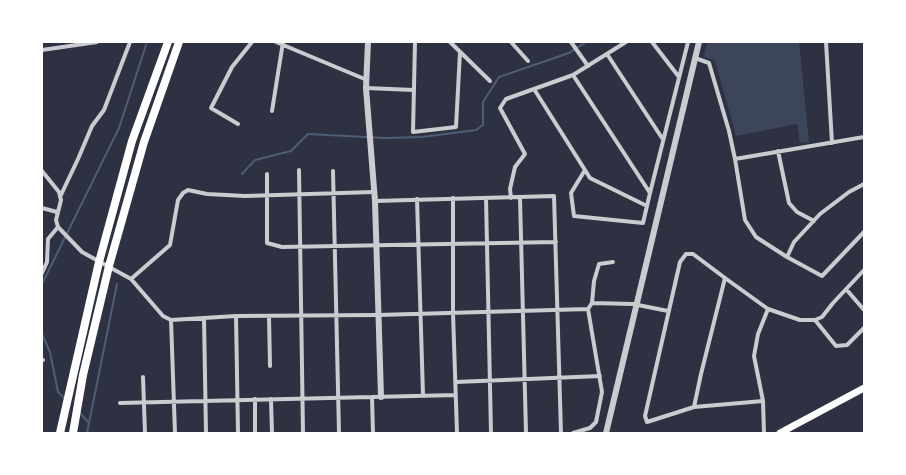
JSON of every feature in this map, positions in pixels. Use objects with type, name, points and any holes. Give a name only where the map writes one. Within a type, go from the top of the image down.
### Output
[{"type":"highway","points":[[60,433],[99,262],[132,141],[168,42]]},
{"type":"highway","points":[[73,433],[83,375],[109,266],[144,142],[179,42]]},
{"type":"main road","points":[[780,433],[864,388]]},
{"type":"street","points":[[42,50],[97,42]]},
{"type":"street","points":[[130,42],[104,110],[92,126],[78,160],[60,197],[56,212],[56,220],[58,227],[82,252],[131,278],[163,316],[171,320],[236,316],[378,315],[588,309]]},
{"type":"street","points":[[238,124],[211,108],[232,67],[252,42]]},
{"type":"street","points":[[276,42],[282,43],[367,80]]},
{"type":"street","points":[[368,42],[366,88],[375,201],[381,397]]},
{"type":"street","points":[[415,42],[413,132],[456,127],[460,52]]},
{"type":"street","points":[[450,42],[490,81]]},
{"type":"street","points":[[511,42],[528,61]]},
{"type":"street","points":[[571,42],[588,66]]},
{"type":"street","points":[[511,198],[510,189],[515,167],[525,154],[500,108],[506,99],[573,75],[626,42]]},
{"type":"street","points":[[652,42],[679,77]]},
{"type":"street","points":[[585,170],[571,194],[574,216],[643,223],[662,138],[688,42]]},
{"type":"street","points":[[606,433],[699,42]]},
{"type":"street","points":[[826,42],[832,142]]},
{"type":"street","points":[[272,111],[282,43]]},
{"type":"street","points":[[607,54],[662,138]]},
{"type":"street","points":[[694,58],[709,63],[729,131],[745,220],[756,237],[787,257],[822,276],[864,232]]},
{"type":"street","points":[[573,75],[650,193]]},
{"type":"street","points":[[366,88],[414,90]]},
{"type":"street","points":[[534,89],[590,178],[647,206]]},
{"type":"street","points":[[734,159],[864,137]]},
{"type":"street","points":[[778,151],[788,203],[797,212],[814,221]]},
{"type":"street","points":[[299,170],[303,316],[303,433]]},
{"type":"street","points":[[42,171],[59,192],[60,197]]},
{"type":"street","points":[[333,171],[339,433]]},
{"type":"street","points":[[266,174],[267,243],[282,247],[556,242]]},
{"type":"street","points":[[787,257],[794,242],[814,221],[849,192],[864,184]]},
{"type":"street","points":[[131,278],[170,245],[178,200],[183,193],[188,190],[207,194],[267,196],[374,192]]},
{"type":"street","points":[[375,201],[554,196],[560,433]]},
{"type":"street","points":[[452,198],[453,313],[457,433]]},
{"type":"street","points":[[486,198],[491,433]]},
{"type":"street","points":[[520,198],[526,433]]},
{"type":"street","points":[[417,199],[423,395]]},
{"type":"street","points":[[42,208],[56,212]]},
{"type":"street","points":[[42,273],[47,262],[48,239],[51,233],[58,227]]},
{"type":"street","points":[[763,401],[694,407],[647,422],[644,416],[668,311],[680,262],[686,254],[693,254],[768,308],[800,320],[815,320],[822,317],[864,270]]},
{"type":"street","points":[[573,433],[590,428],[596,422],[602,392],[588,309],[592,303],[594,280],[599,264],[613,262]]},
{"type":"street","points":[[694,407],[700,374],[725,278]]},
{"type":"street","points":[[846,289],[864,310]]},
{"type":"street","points":[[592,303],[637,305],[668,311]]},
{"type":"street","points":[[764,433],[763,401],[754,356],[758,334],[768,308]]},
{"type":"street","points":[[236,316],[238,433]]},
{"type":"street","points":[[269,316],[270,366]]},
{"type":"street","points":[[204,318],[206,433]]},
{"type":"street","points":[[171,320],[175,433]]},
{"type":"street","points":[[815,320],[836,346],[847,345],[864,328]]},
{"type":"street","points":[[456,382],[600,376]]},
{"type":"street","points":[[143,377],[145,433]]},
{"type":"street","points":[[120,403],[456,394]]},
{"type":"street","points":[[372,397],[373,433]]},
{"type":"street","points":[[255,399],[255,433]]},
{"type":"street","points":[[271,399],[272,433]]},
{"type":"shaded area","points":[[707,42],[799,42],[809,142],[800,143],[797,124],[736,136],[715,61],[704,57]]},
{"type":"waterway","points":[[42,284],[119,128],[147,42]]},
{"type":"waterway","points":[[242,174],[255,160],[291,151],[308,134],[385,138],[422,137],[476,130],[483,125],[483,102],[499,77],[569,53],[586,42]]},
{"type":"waterway","points":[[87,433],[117,284]]},
{"type":"waterway","points":[[42,334],[50,352],[58,392],[65,399]]},
{"type":"waterway","points":[[80,413],[89,423]]}]
